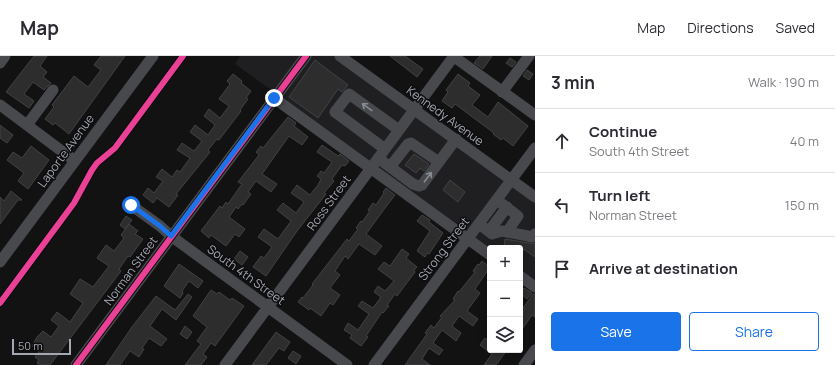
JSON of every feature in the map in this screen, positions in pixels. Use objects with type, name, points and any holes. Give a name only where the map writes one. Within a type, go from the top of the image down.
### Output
[{"type":"street","points":[[0,63],[5,56]]},
{"type":"street","name":"Laporte Avenue","points":[[0,262],[152,56]]},
{"type":"street","name":"Norman Street","points":[[76,365],[306,56]]},
{"type":"street","name":"Kennedy Avenue","points":[[340,56],[535,197]]},
{"type":"street","points":[[453,56],[535,115]]},
{"type":"street","name":"Ross Street","points":[[225,365],[453,56]]},
{"type":"street","points":[[502,92],[529,56]]},
{"type":"street","points":[[27,125],[54,90]]},
{"type":"street","points":[[399,130],[349,94],[335,112],[382,153],[390,167],[413,184],[419,186],[422,185],[456,139]]},
{"type":"street","points":[[274,98],[487,253]]},
{"type":"street","points":[[0,105],[75,161]]},
{"type":"street","points":[[390,167],[408,144],[411,143],[439,162]]},
{"type":"street","name":"Strong Street","points":[[374,365],[535,148]]},
{"type":"street","points":[[497,200],[518,216],[507,232]]},
{"type":"street","name":"South 4th Street","points":[[131,205],[347,365]]},
{"type":"street","points":[[489,231],[507,207]]},
{"type":"street","points":[[479,224],[492,234],[502,231],[533,237],[535,234]]},
{"type":"street","points":[[523,278],[535,287]]},
{"type":"street","points":[[524,365],[535,350]]},
{"type":"shaded area","points":[[240,56],[337,56],[535,200],[535,281],[523,272],[523,245],[487,246],[235,64]]},
{"type":"building","points":[[34,56],[47,56],[40,66],[47,72],[43,77],[51,83],[44,90],[33,82],[24,94],[34,101],[29,108],[6,92]]},
{"type":"building","points":[[101,56],[125,56],[69,134],[55,123],[53,125],[45,119],[54,107],[52,105],[74,76],[88,87],[101,70],[94,65]]},
{"type":"building","points":[[390,56],[405,56],[423,69],[417,77]]},
{"type":"building","points":[[480,56],[492,56],[483,69],[474,63]]},
{"type":"building","points":[[510,58],[516,62],[512,67],[506,63]]},
{"type":"building","points":[[315,60],[348,85],[342,92],[338,89],[318,118],[289,97]]},
{"type":"building","points":[[527,70],[533,74],[529,80],[523,76]]},
{"type":"building","points":[[233,74],[251,91],[246,98],[248,99],[240,110],[241,111],[219,140],[217,139],[208,150],[210,152],[176,194],[178,195],[169,207],[157,198],[153,203],[143,195],[148,188],[154,193],[163,181],[156,177],[162,169],[172,177],[177,170],[180,172],[190,158],[177,150],[182,143],[194,151],[202,141],[190,132],[195,125],[208,135],[215,125],[204,116],[209,109],[220,118],[229,106],[219,99],[230,84],[227,81]]},
{"type":"building","points":[[458,74],[470,83],[468,86],[480,95],[472,105],[488,117],[498,102],[528,126],[513,146],[503,138],[501,140],[455,104],[452,108],[442,101],[448,92],[446,90]]},
{"type":"building","points":[[288,117],[296,123],[294,126],[308,137],[302,145],[289,136],[262,174],[277,184],[271,192],[256,181],[248,192],[251,194],[243,205],[242,204],[238,209],[236,207],[229,217],[245,229],[239,237],[235,234],[226,246],[211,235],[209,238],[201,231],[220,206],[222,208],[226,202],[228,204],[242,184],[238,182],[259,155],[256,152],[261,146],[263,148]]},
{"type":"building","points":[[0,125],[13,135],[7,143],[0,138]]},
{"type":"building","points":[[322,145],[338,156],[340,154],[349,161],[345,166],[342,165],[332,179],[334,181],[324,193],[326,194],[297,231],[266,276],[253,267],[261,256],[264,258],[272,247],[258,237],[264,229],[278,239],[291,221],[277,210],[283,203],[296,213],[304,202],[291,193],[297,185],[310,195],[318,185],[321,179],[317,176],[321,171],[324,173],[332,162],[317,152]]},
{"type":"building","points":[[31,146],[49,160],[28,189],[18,181],[24,173],[7,160],[13,152],[22,158]]},
{"type":"building","points":[[414,154],[429,164],[424,171],[420,168],[416,173],[405,165]]},
{"type":"building","points":[[450,180],[465,192],[458,202],[443,190]]},
{"type":"building","points":[[386,188],[395,195],[366,234],[382,246],[375,255],[359,244],[348,259],[345,256],[335,271],[340,275],[330,288],[340,295],[333,305],[330,303],[321,316],[310,308],[309,310],[298,302],[302,297],[303,298],[347,239],[349,241],[358,229],[356,228],[370,211],[368,210],[373,203],[376,205]]},
{"type":"building","points":[[11,191],[22,200],[18,200],[0,224],[0,197],[4,201]]},
{"type":"building","points":[[422,215],[430,220],[429,222],[443,233],[429,254],[427,253],[425,257],[417,251],[430,231],[417,221]]},
{"type":"building","points":[[126,216],[132,220],[125,229],[120,225]]},
{"type":"building","points":[[129,224],[138,231],[135,234],[143,239],[130,257],[128,256],[119,269],[121,271],[50,365],[40,365],[37,363],[39,360],[35,357],[39,352],[32,346],[37,337],[43,331],[51,337],[59,326],[51,320],[57,312],[70,322],[83,303],[70,294],[80,279],[93,287],[109,266],[97,258],[106,245],[114,251],[124,238],[121,235]]},
{"type":"building","points":[[505,239],[535,244],[535,257],[523,250],[523,245],[504,245]]},
{"type":"building","points":[[402,249],[409,254],[406,258],[417,267],[414,270],[415,272],[397,296],[395,294],[387,305],[389,306],[383,313],[382,312],[366,336],[368,337],[361,346],[350,338],[352,335],[344,330],[348,323],[358,330],[369,314],[358,306],[362,301],[373,308],[381,297],[374,292],[378,286],[385,291],[394,281],[378,269],[384,262],[390,266]]},
{"type":"building","points":[[240,251],[248,257],[242,265],[234,259]]},
{"type":"building","points":[[482,261],[487,265],[487,271],[475,289],[480,293],[467,311],[478,319],[473,326],[459,316],[452,326],[461,333],[456,341],[442,330],[433,343],[443,350],[439,355],[429,348],[422,359],[430,365],[405,365],[427,334],[425,333],[431,325],[434,328],[442,317],[440,316],[455,300],[453,299],[458,291],[459,292],[475,272],[473,271],[478,264],[479,265]]},
{"type":"building","points":[[179,264],[203,281],[198,288],[189,281],[182,291],[183,293],[180,298],[164,286]]},
{"type":"building","points":[[524,288],[532,293],[527,299],[523,296]]},
{"type":"building","points":[[211,290],[217,294],[219,292],[230,300],[232,298],[244,306],[215,346],[211,343],[203,354],[207,357],[201,365],[185,365],[201,344],[197,341],[207,327],[193,316]]},
{"type":"building","points":[[188,294],[192,297],[176,320],[162,309],[150,326],[167,339],[161,346],[149,338],[142,348],[144,349],[139,357],[130,351],[120,365],[106,365],[132,327],[156,296],[175,310]]},
{"type":"building","points":[[533,294],[535,294],[535,317],[532,315],[523,328],[523,311],[525,309],[523,308]]},
{"type":"building","points":[[185,326],[192,332],[187,339],[180,334]]},
{"type":"building","points":[[276,332],[290,342],[284,351],[279,348],[266,365],[252,365]]},
{"type":"building","points":[[485,338],[487,340],[487,350],[480,345]]},
{"type":"building","points":[[293,351],[301,356],[296,364],[288,358]]},
{"type":"building","points":[[491,353],[505,353],[496,365],[484,365],[492,354]]},
{"type":"cycle path","points":[[0,303],[74,203],[97,163],[115,148],[183,56]]},
{"type":"cycle path","points":[[76,365],[306,56]]},
{"type":"route","points":[[131,205],[171,236],[274,98]]}]
